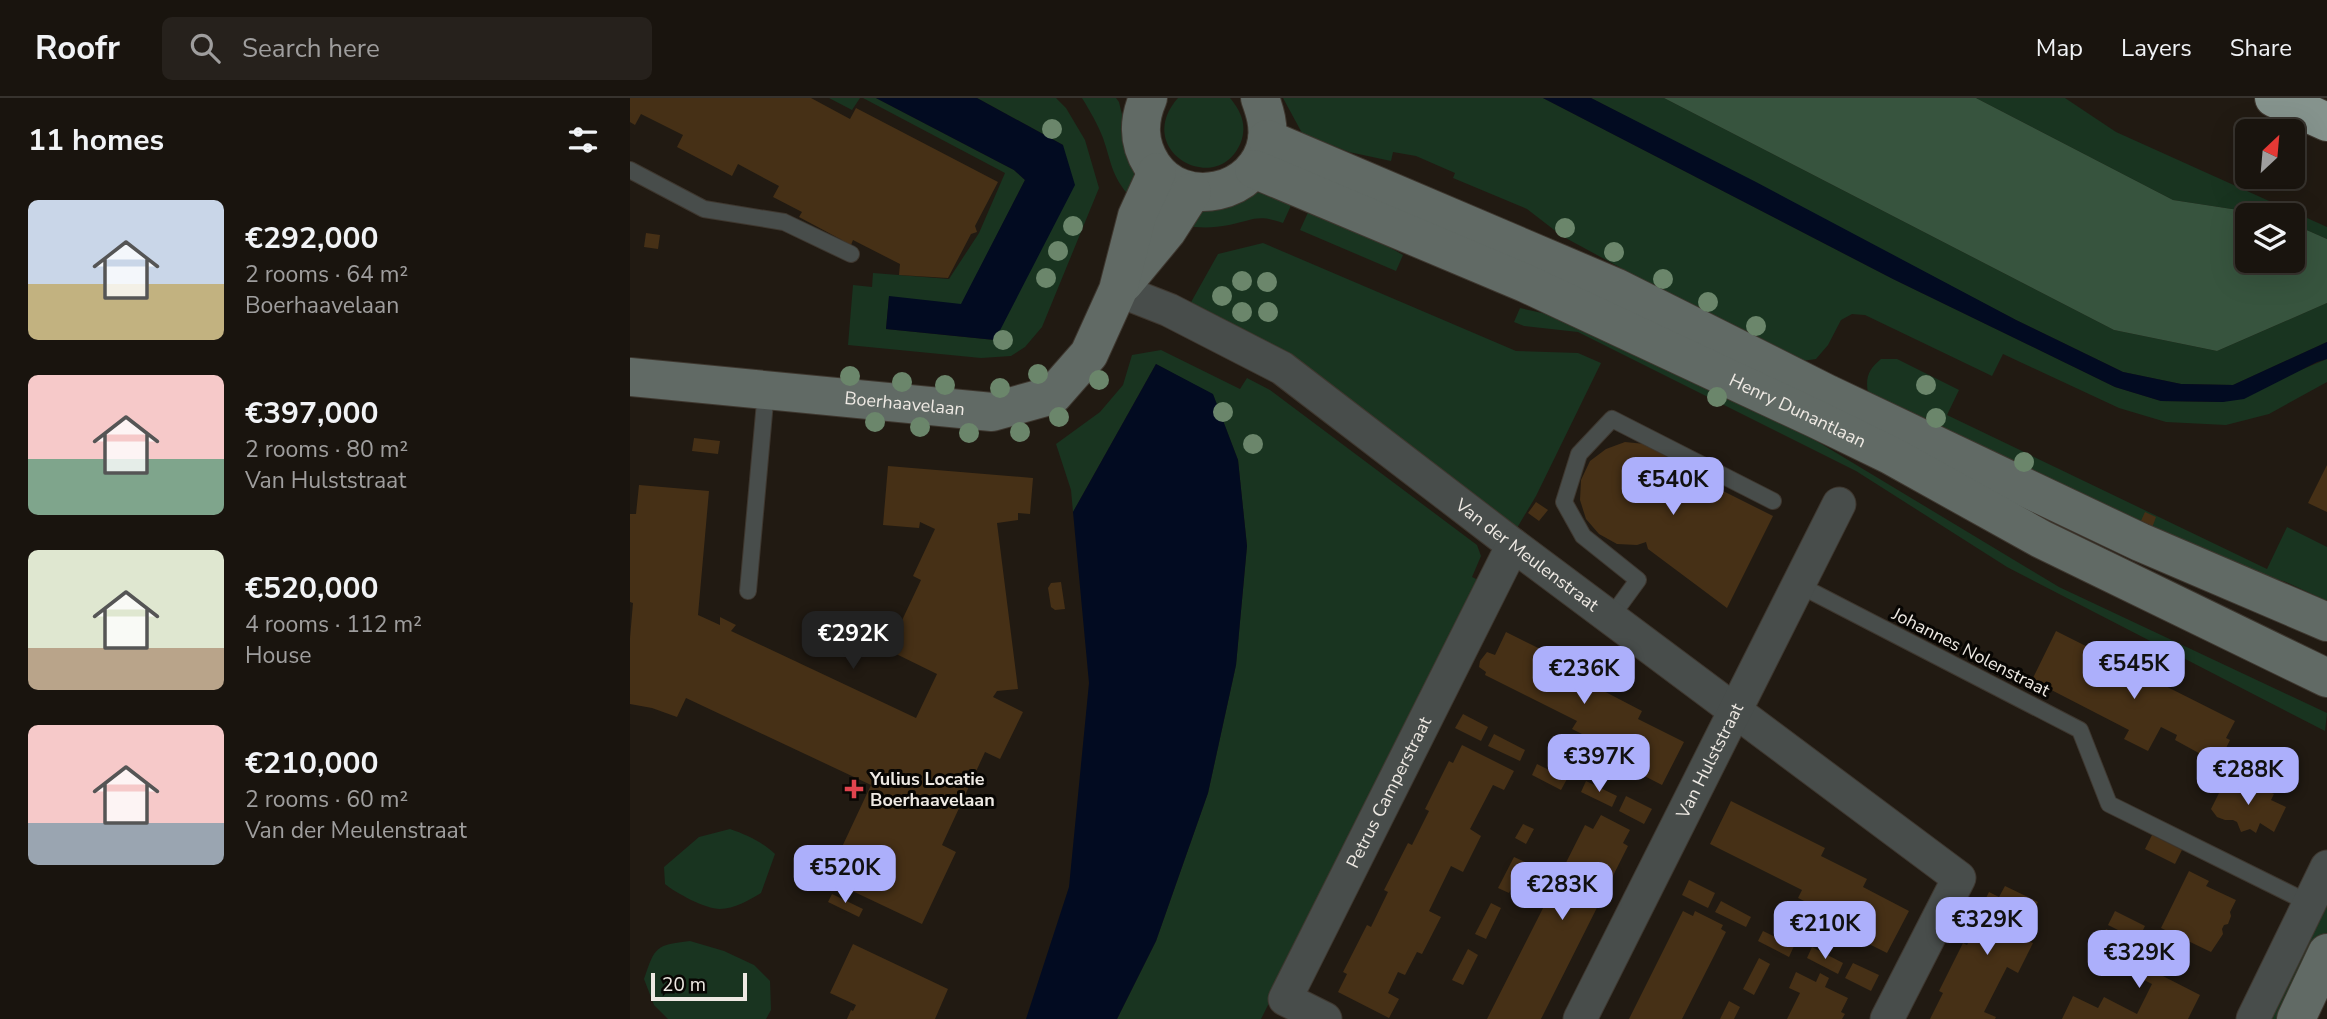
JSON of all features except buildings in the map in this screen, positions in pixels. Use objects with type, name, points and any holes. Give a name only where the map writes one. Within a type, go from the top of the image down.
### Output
[{"type":"highway","points":[[2274,98],[2327,121]]},
{"type":"main road","points":[[1140,103],[1140,133],[1145,154],[1157,172],[1172,185],[1192,192],[1209,193],[1227,189],[1242,181],[1261,154],[1267,118],[1260,98]]},
{"type":"main road","name":"Henry Dunantlaan","points":[[1261,154],[1617,288],[1828,394],[2140,542],[2327,622]]},
{"type":"main road","name":"Henry Dunantlaan","points":[[1261,154],[1525,283],[1890,455],[2041,539],[2327,678]]},
{"type":"main road","name":"Boerhaavelaan","points":[[630,377],[992,412],[1053,396],[1089,354],[1118,290],[1138,216],[1157,172]]},
{"type":"main road","name":"Boerhaavelaan","points":[[1118,290],[1167,231],[1192,192]]},
{"type":"main road","points":[[2296,1019],[2327,953]]},
{"type":"street","name":"Van der Meulenstraat","points":[[1118,290],[1168,310],[1282,368],[1736,713],[1959,878],[1887,1019]]},
{"type":"street","name":"Van Hulststraat","points":[[1580,1019],[1839,504]]},
{"type":"street","name":"Petrus Camperstraat","points":[[1325,1019],[1285,999],[1513,545]]},
{"type":"street","points":[[2253,1019],[2327,867]]},
{"type":"lane","points":[[630,170],[705,209],[784,222],[851,254]]},
{"type":"lane","points":[[748,590],[766,391]]},
{"type":"lane","points":[[1611,617],[1638,580],[1583,536],[1564,502],[1579,454],[1612,419],[1773,501]]},
{"type":"lane","name":"Johannes Nolenstraat","points":[[1799,586],[2080,730],[2109,804],[2309,903]]},
{"type":"green space","points":[[829,98],[860,98],[852,110]]},
{"type":"green space","points":[[863,98],[876,98],[1014,170],[1025,180],[961,305],[889,297],[886,329],[995,340],[1063,145],[977,98],[1056,98],[1066,108],[1085,140],[1099,188],[1042,327],[1025,347],[1011,356],[981,358],[848,345],[853,285],[872,287],[873,273],[949,279],[979,233],[1005,173]]},
{"type":"green space","points":[[1082,98],[1116,98],[1119,102],[1135,169],[1130,197],[1115,176],[1101,133]]},
{"type":"green space","points":[[1178,98],[1230,98],[1240,113],[1243,130],[1241,142],[1230,159],[1215,167],[1199,167],[1183,161],[1171,150],[1165,135],[1166,117]]},
{"type":"green space","points":[[1283,98],[1543,98],[1893,279],[2115,387],[2161,401],[2223,402],[2327,359],[2327,382],[2269,414],[2226,425],[2166,422],[2119,408],[2003,354],[1992,376],[1865,315],[1852,314],[1841,320],[1828,345],[1816,359],[1802,361],[1785,357],[1562,236],[1527,209],[1453,178],[1455,173],[1416,156],[1393,152],[1391,161],[1349,152],[1302,133]]},
{"type":"green space","points":[[1591,98],[1664,98],[2114,330],[2217,351],[2327,303],[2327,342],[2233,385],[2181,384],[2123,372],[2016,320]]},
{"type":"green space","points":[[1664,98],[1976,98],[2173,200],[2235,209],[2235,273],[2305,273],[2305,229],[2327,239],[2327,303],[2217,351],[2114,330]]},
{"type":"green space","points":[[1976,98],[2065,98],[2116,132],[2235,186],[2235,189],[2243,189],[2274,203],[2235,203],[2235,209],[2173,200]]},
{"type":"green space","points":[[1265,192],[1294,199],[1283,223],[1261,218],[1218,227],[1185,226],[1201,209],[1252,193]]},
{"type":"green space","points":[[1311,206],[1330,213],[1403,255],[1396,271],[1300,230]]},
{"type":"green space","points":[[2305,217],[2327,227],[2327,239],[2305,229]]},
{"type":"green space","points":[[1263,243],[1516,351],[1578,353],[1601,363],[1536,496],[1517,528],[1190,304],[1218,254]]},
{"type":"green space","points":[[1520,308],[1592,324],[1780,419],[2059,587],[2327,713],[2325,731],[2007,567],[1856,471],[1578,332],[1524,326],[1514,322]]},
{"type":"green space","points":[[1161,350],[1240,389],[1247,378],[1270,390],[1477,545],[1481,556],[1472,577],[1480,581],[1261,1019],[1117,1019],[1156,941],[1208,793],[1236,665],[1247,546],[1238,460],[1213,395],[1156,364],[1073,512],[1071,490],[1056,444],[1100,412],[1123,385],[1132,355]]},
{"type":"green space","points":[[1881,359],[1897,359],[1959,390],[1947,415],[2267,569],[2287,527],[2327,547],[2327,601],[2286,582],[2148,540],[1868,393],[1869,374]]},
{"type":"green space","points":[[730,829],[754,839],[775,854],[761,893],[736,906],[720,909],[691,900],[665,884],[664,867],[699,837]]},
{"type":"green space","points":[[2327,903],[2327,933],[2286,1019],[2270,1019]]},
{"type":"green space","points":[[690,941],[724,951],[754,965],[770,981],[771,1010],[766,1019],[668,1019],[654,1005],[644,979],[654,954],[663,946]]},
{"type":"water","points":[[876,98],[977,98],[1063,145],[1075,185],[995,340],[886,329],[889,296],[961,304],[1025,180],[1014,170]]},
{"type":"water","points":[[1543,98],[1591,98],[2016,320],[2123,372],[2181,384],[2233,385],[2327,342],[2327,359],[2244,399],[2223,402],[2161,401],[2115,387],[1893,279]]},
{"type":"water","points":[[1156,364],[1213,394],[1238,460],[1247,546],[1236,665],[1208,793],[1156,941],[1117,1019],[1026,1019],[1069,887],[1089,683],[1073,512]]},
{"type":"place","name":"Yulius Locatie Boerhaavelaan","points":[[854,789]]}]
